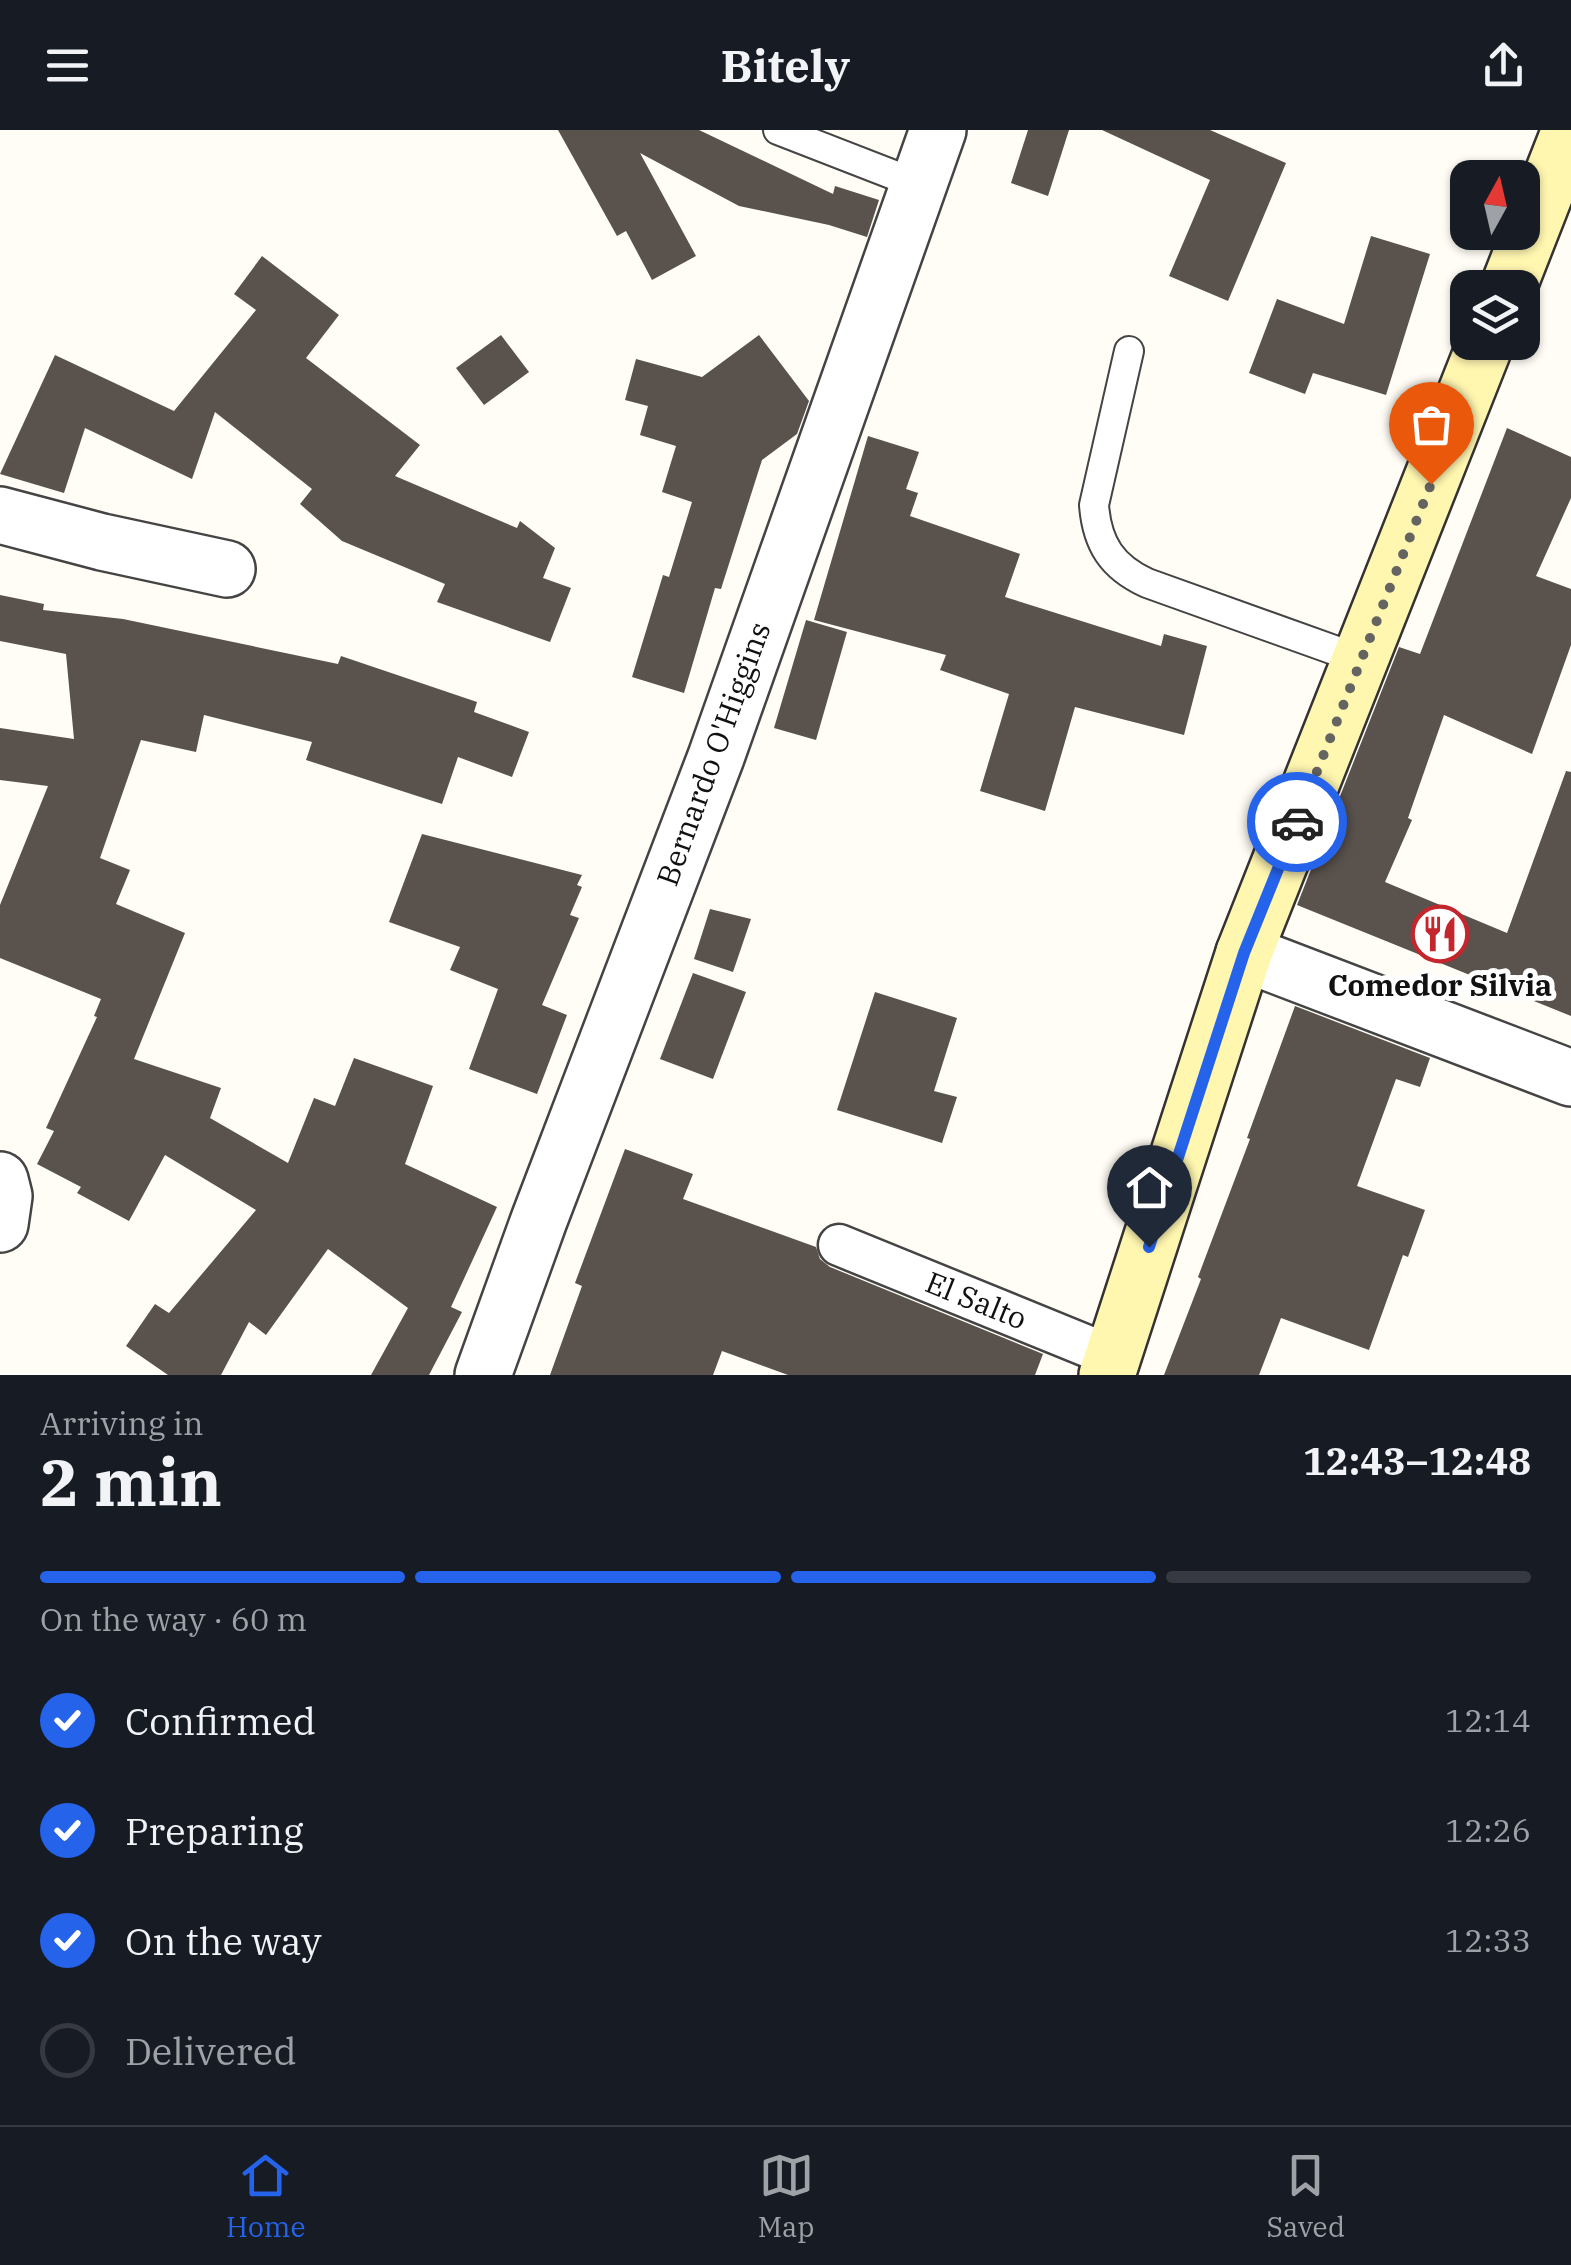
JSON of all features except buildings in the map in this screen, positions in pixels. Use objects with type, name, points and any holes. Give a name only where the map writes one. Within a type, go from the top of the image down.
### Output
[{"type":"main road","points":[[1517,270],[1560,187],[1570,130]]},
{"type":"main road","points":[[1111,1366],[1244,953],[1479,360]]},
{"type":"street","name":"Bernardo O'Higgins","points":[[483,1375],[538,1220],[716,756],[938,130]]},
{"type":"street","points":[[0,515],[227,569]]},
{"type":"street","points":[[1244,953],[1571,1078]]},
{"type":"street","points":[[0,1180],[4,1196],[0,1224]]},
{"type":"street","name":"El Salto","points":[[839,1245],[1111,1366]]},
{"type":"lane","points":[[778,130],[917,184]]},
{"type":"lane","points":[[1129,351],[1094,506],[1096,528],[1106,551],[1116,564],[1147,583],[1362,660]]},
{"type":"way so far","points":[[1297,822],[1431,484]]},
{"type":"place","name":"Comedor Silvia","points":[[1440,934]]},
{"type":"route","points":[[1149,1247],[1244,953],[1297,822]]}]
